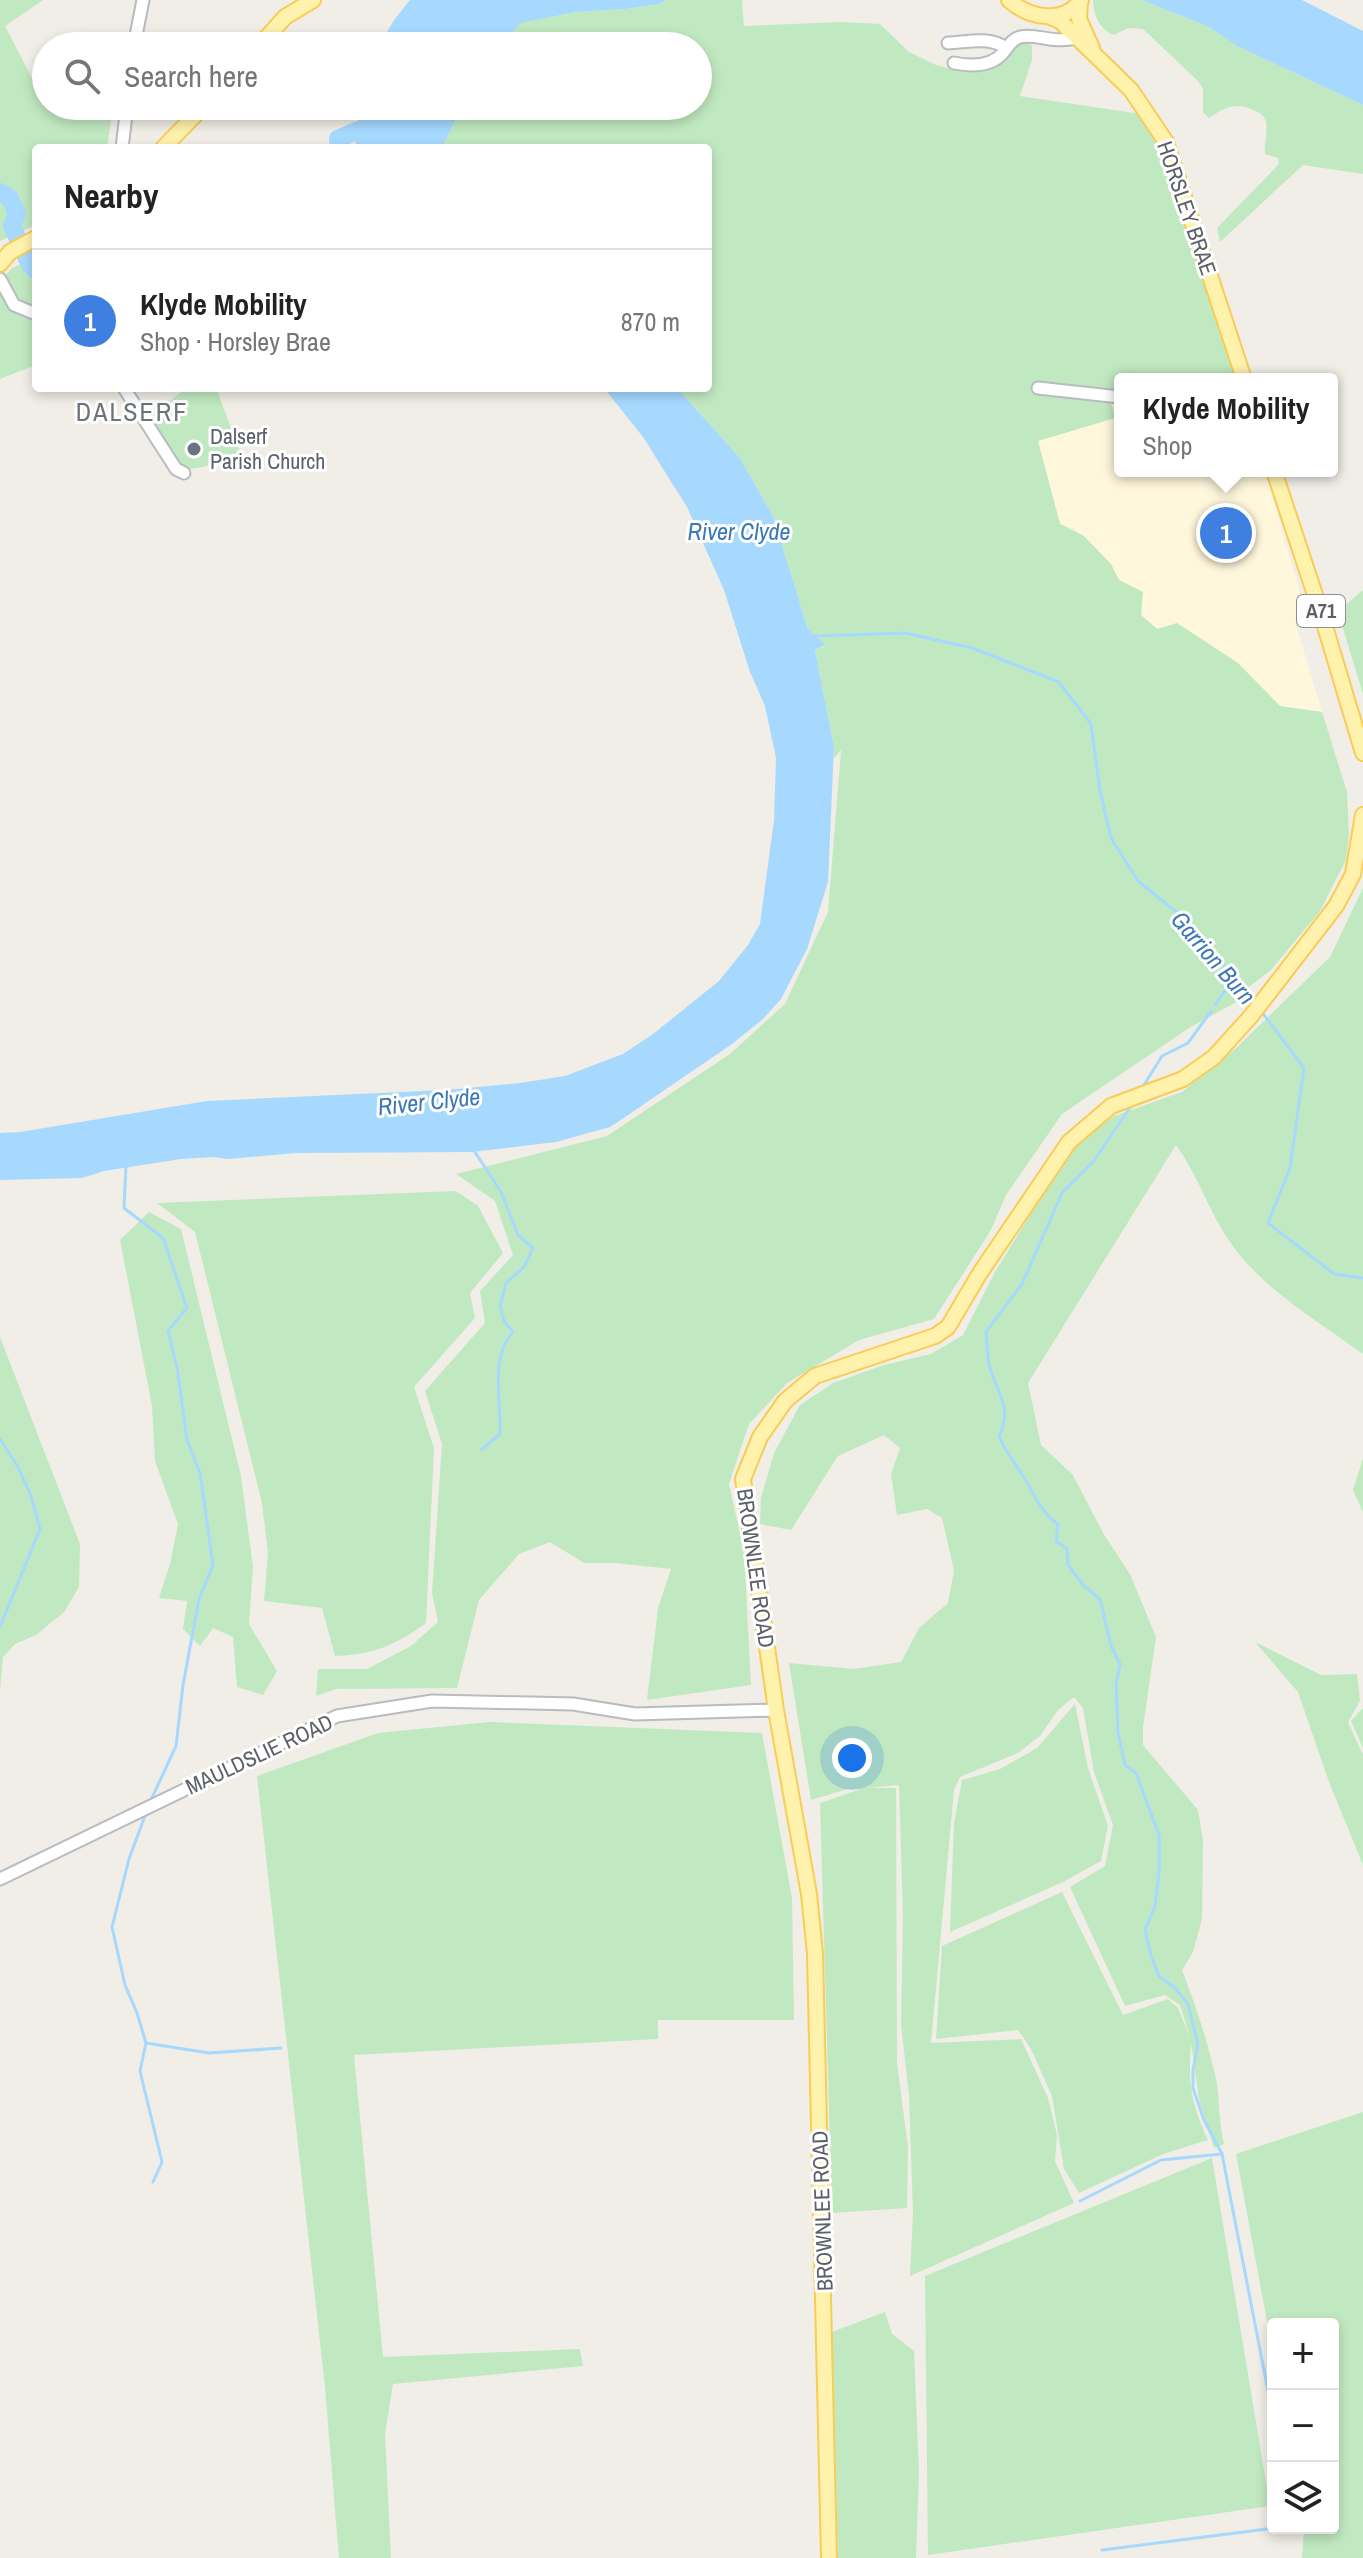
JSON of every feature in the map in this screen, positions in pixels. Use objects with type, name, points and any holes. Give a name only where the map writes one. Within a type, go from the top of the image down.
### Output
[{"type":"main road","points":[[272,32],[285,17],[313,0]]},
{"type":"main road","name":"HORSLEY BRAE","points":[[1009,0],[1026,12],[1060,21],[1131,90],[1166,142],[1242,373]]},
{"type":"main road","points":[[1050,17],[1067,14],[1080,1]]},
{"type":"main road","name":"HORSLEY BRAE","points":[[1080,1],[1079,19],[1095,56]]},
{"type":"main road","points":[[167,144],[190,120]]},
{"type":"main road","points":[[5,258],[32,240]]},
{"type":"main road","name":"A71","points":[[1276,477],[1363,753]]},
{"type":"main road","name":"BROWNLEE ROAD","points":[[829,2558],[815,1953],[809,1894],[776,1710],[743,1479],[760,1437],[785,1401],[815,1376],[935,1336],[948,1327],[980,1273],[1069,1142],[1111,1106],[1183,1079],[1214,1057],[1316,935],[1347,885],[1353,874],[1363,815]]},
{"type":"street","points":[[137,32],[143,0]]},
{"type":"street","points":[[954,63],[981,65],[995,59],[1013,40],[1022,36],[1061,42],[1076,38]]},
{"type":"street","points":[[948,43],[987,40],[996,41],[1006,48]]},
{"type":"street","points":[[122,144],[125,120]]},
{"type":"street","points":[[0,279],[14,305],[32,312]]},
{"type":"street","points":[[1038,388],[1114,396]]},
{"type":"street","points":[[127,392],[176,469],[184,473]]},
{"type":"street","name":"MAULDSLIE ROAD","points":[[0,1879],[337,1716],[432,1701],[573,1704],[635,1714],[776,1710]]},
{"type":"shaded area","points":[[1107,391],[1114,392],[1114,418]]},
{"type":"shaded area","points":[[1114,418],[1114,477],[1267,477],[1307,617],[1295,621],[1322,712],[1280,706],[1238,663],[1177,623],[1158,629],[1141,615],[1142,592],[1119,580],[1111,564],[1073,528],[1060,524],[1038,441]]},
{"type":"green space","points":[[0,0],[43,0],[5,26],[32,78],[32,120],[111,120],[108,144],[32,144],[32,227],[0,241]]},
{"type":"green space","points":[[666,0],[742,0],[744,26],[841,22],[880,24],[909,52],[936,65],[963,72],[991,70],[1025,40],[1032,46],[1032,60],[1020,96],[1141,114],[1148,121],[1161,149],[1238,373],[1114,373],[1114,392],[1108,392],[1114,418],[1038,441],[1060,524],[1084,536],[1111,564],[1119,580],[1143,592],[1141,615],[1157,629],[1177,623],[1238,663],[1280,706],[1322,712],[1347,792],[1349,835],[1346,860],[1320,911],[1271,970],[1249,987],[1240,1000],[1189,1028],[1062,1114],[1006,1195],[991,1230],[934,1319],[859,1340],[787,1383],[749,1424],[729,1484],[744,1551],[751,1685],[647,1700],[658,1608],[671,1569],[584,1563],[550,1542],[519,1554],[479,1600],[457,1688],[336,1689],[316,1696],[318,1669],[367,1669],[411,1646],[438,1622],[432,1593],[442,1444],[425,1391],[485,1323],[480,1291],[513,1255],[495,1201],[456,1174],[607,1136],[730,1054],[785,1004],[828,912],[841,750],[834,758],[815,650],[825,646],[808,629],[773,516],[740,458],[681,392],[712,392],[712,144],[444,144],[455,120],[712,120],[712,32],[512,32],[520,23],[576,12],[660,4]]},
{"type":"green space","points":[[1093,0],[1142,0],[1207,26],[1237,46],[1363,105],[1363,174],[1303,165],[1220,242],[1217,228],[1279,164],[1278,158],[1265,154],[1265,119],[1258,112],[1240,106],[1224,109],[1209,118],[1203,112],[1203,90],[1199,82],[1143,29],[1128,28],[1114,35],[1101,26]]},
{"type":"green space","points":[[32,258],[32,367],[0,379],[0,282],[11,269]]},
{"type":"green space","points":[[181,392],[218,392],[241,454],[192,469],[177,466],[147,414],[168,399],[170,401]]},
{"type":"green space","points":[[1363,590],[1363,694],[1338,612]]},
{"type":"green space","points":[[1363,888],[1363,1354],[1274,1289],[1243,1259],[1230,1242],[1176,1145],[1028,1383],[1041,1445],[1073,1475],[1103,1533],[1130,1574],[1156,1637],[1143,1745],[1198,1810],[1203,1841],[1202,1919],[1193,1952],[1182,1970],[1215,2074],[1224,2144],[1214,2148],[1199,2099],[1191,2043],[1192,2093],[1208,2140],[1163,2154],[1079,2193],[1064,2169],[1052,2096],[1030,2047],[1018,2030],[936,2039],[942,1946],[1062,1892],[1123,2015],[1168,1999],[1178,2008],[1190,2037],[1180,2005],[1165,1995],[1125,2006],[1070,1887],[1105,1866],[1113,1825],[1094,1772],[1083,1708],[1074,1697],[1058,1710],[1040,1736],[1018,1753],[960,1777],[954,1790],[931,2043],[1021,2039],[1048,2098],[1057,2135],[1055,2161],[1074,2203],[910,2276],[913,2213],[909,2095],[901,2024],[903,1915],[899,1785],[867,1788],[896,1788],[897,2063],[908,2147],[907,2208],[832,2213],[820,1803],[861,1789],[848,1789],[811,1800],[789,1663],[854,1669],[901,1662],[919,1628],[948,1603],[954,1571],[942,1518],[927,1509],[897,1515],[891,1474],[900,1448],[884,1435],[838,1456],[791,1530],[760,1524],[761,1498],[774,1453],[800,1405],[833,1383],[884,1365],[931,1354],[963,1335],[995,1272],[1072,1147],[1114,1116],[1182,1092],[1236,1048],[1330,957]]},
{"type":"green space","points":[[456,1191],[478,1206],[503,1253],[470,1293],[475,1318],[414,1387],[434,1448],[426,1623],[383,1647],[361,1654],[335,1656],[322,1608],[264,1601],[268,1553],[262,1503],[195,1232],[157,1203]]},
{"type":"green space","points":[[149,1212],[181,1229],[241,1476],[253,1567],[249,1624],[277,1671],[263,1695],[237,1687],[233,1637],[213,1628],[200,1646],[183,1629],[187,1601],[159,1598],[178,1524],[155,1461],[152,1406],[120,1240]]},
{"type":"green space","points":[[0,1337],[80,1544],[79,1587],[64,1612],[36,1635],[15,1644],[3,1657],[0,1691]]},
{"type":"green space","points":[[1363,1458],[1363,1512],[1353,1490]]},
{"type":"green space","points":[[1255,1642],[1321,1675],[1357,1674],[1360,1701],[1348,1722],[1363,1755],[1363,1865],[1329,1782],[1298,1692]]},
{"type":"green space","points":[[1075,1704],[1088,1768],[1108,1826],[1101,1861],[1063,1882],[950,1932],[954,1823],[962,1780],[1000,1769],[1037,1748]]},
{"type":"green space","points":[[1363,1708],[1363,1748],[1351,1721]]},
{"type":"green space","points":[[490,1722],[762,1733],[792,1898],[794,2020],[658,2020],[658,2039],[354,2055],[383,2357],[580,2349],[583,2366],[393,2384],[385,2434],[391,2558],[339,2558],[325,2387],[257,1776],[378,1733]]},
{"type":"green space","points":[[1363,2112],[1363,2558],[1302,2558],[1304,2534],[1339,2534],[1339,2318],[1267,2318],[1267,2322],[1236,2154]]},
{"type":"green space","points":[[1212,2158],[1267,2488],[1267,2506],[928,2555],[925,2276]]},
{"type":"green space","points":[[885,2312],[892,2334],[914,2351],[919,2472],[916,2558],[838,2558],[832,2332]]},
{"type":"water","points":[[410,0],[666,0],[660,4],[576,12],[521,23],[512,32],[387,32]]},
{"type":"water","points":[[1142,0],[1302,0],[1363,31],[1363,105],[1237,46],[1207,26]]},
{"type":"water","points":[[358,120],[455,120],[444,144],[355,144]]},
{"type":"water","name":"River Clyde","points":[[607,392],[681,392],[740,458],[773,516],[808,629],[825,645],[815,650],[834,747],[828,882],[807,949],[781,999],[763,1019],[732,1044],[610,1127],[556,1142],[472,1152],[296,1153],[181,1159],[104,1171],[82,1178],[0,1180],[0,1133],[207,1101],[446,1090],[565,1076],[623,1054],[719,981],[748,945],[760,924],[774,820],[776,758],[765,706],[750,672],[724,590],[687,507],[643,437]]},
{"type":"waterway","points":[[339,144],[338,139],[379,125]]},
{"type":"waterway","points":[[0,192],[9,197],[17,213],[12,226],[32,267]]},
{"type":"waterway","name":"Garrion Burn","points":[[814,636],[905,633],[972,648],[1059,682],[1091,724],[1100,791],[1111,838],[1138,881],[1185,919],[1254,1002]]},
{"type":"waterway","points":[[1215,1005],[1233,979]]},
{"type":"waterway","points":[[1144,1085],[1162,1056],[1188,1043],[1211,1011]]},
{"type":"waterway","name":"Garrion Burn","points":[[1261,1011],[1304,1068],[1290,1168],[1268,1223],[1334,1274],[1363,1278]]},
{"type":"waterway","points":[[1131,1106],[1093,1162],[1062,1193],[1022,1284],[986,1332],[988,1356],[1004,1407],[1005,1416],[999,1436],[1001,1442],[1039,1503],[1058,1524],[1056,1541],[1067,1549],[1068,1565],[1083,1585],[1100,1599],[1111,1646],[1120,1664],[1116,1684],[1118,1733],[1125,1765],[1136,1773],[1159,1835],[1155,1906],[1145,1930],[1159,1976],[1175,1988],[1188,2004],[1198,2045],[1193,2088],[1204,2120],[1222,2154],[1268,2390]]},
{"type":"waterway","points":[[473,1149],[501,1192],[518,1235],[533,1248],[524,1267],[506,1283],[500,1306],[504,1321],[513,1332],[501,1354],[499,1367],[500,1434],[481,1450]]},
{"type":"waterway","points":[[126,1164],[124,1208],[163,1238],[187,1308],[168,1331],[177,1367],[187,1440],[200,1473],[213,1565],[199,1599],[183,1685],[176,1746],[150,1802]]},
{"type":"waterway","points":[[0,1439],[18,1467],[31,1496],[40,1529],[0,1627]]},
{"type":"waterway","points":[[146,1813],[129,1859],[112,1927],[125,1985],[146,2043],[140,2071],[162,2162],[153,2182]]},
{"type":"waterway","points":[[146,2043],[209,2053],[281,2048]]},
{"type":"waterway","points":[[1080,2201],[1161,2160],[1222,2154]]},
{"type":"waterway","points":[[1102,2550],[1267,2529]]},
{"type":"place","name":"Dalserf Parish Church","points":[[194,449]]},
{"type":"place","name":"Klyde Mobility","points":[[1226,533]]},
{"type":"district","name":"DALSERF","points":[[132,412]]}]
